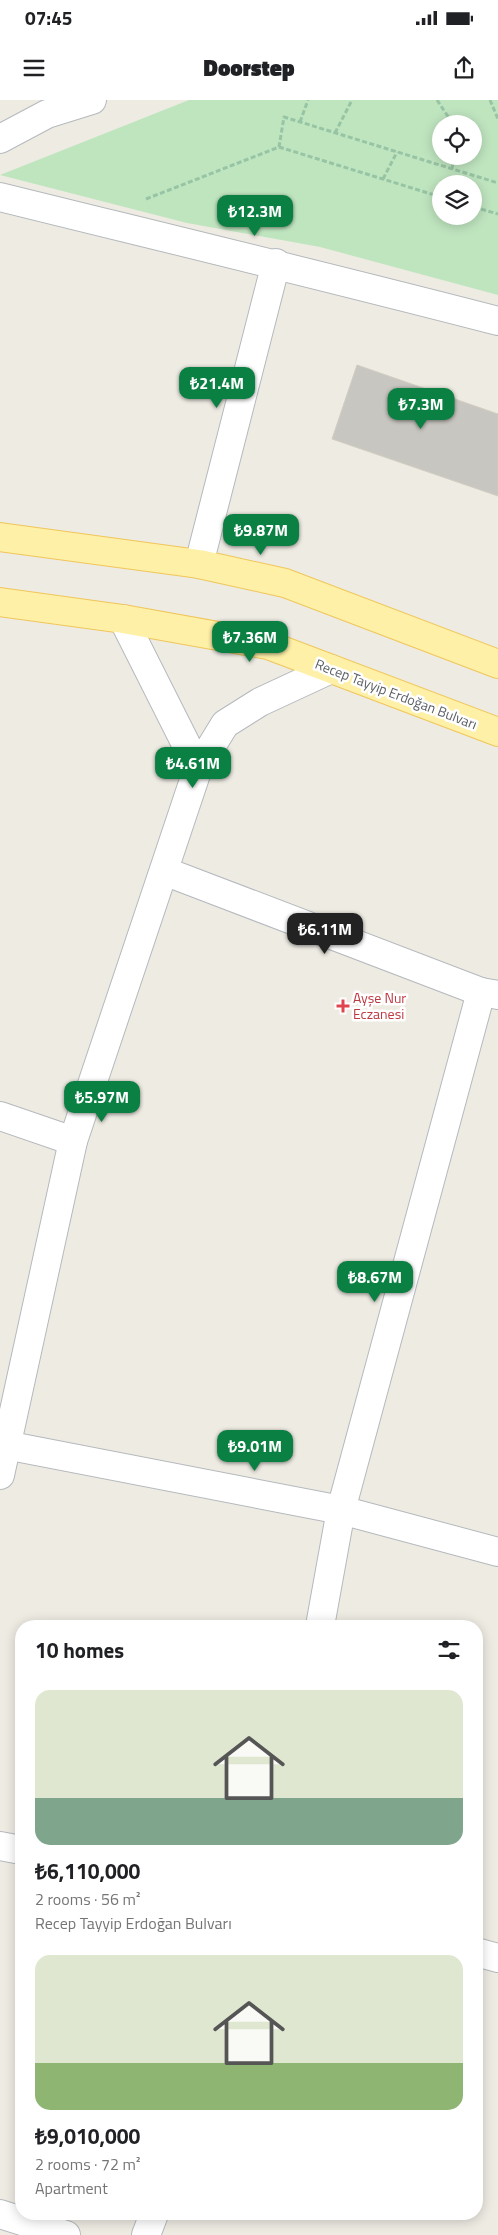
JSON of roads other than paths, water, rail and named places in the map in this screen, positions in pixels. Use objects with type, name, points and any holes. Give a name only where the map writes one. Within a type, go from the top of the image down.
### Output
[{"type":"main road","points":[[0,537],[199,564],[285,582],[498,664]]},
{"type":"main road","name":"Recep Tayyip Erdoğan Bulvarı","points":[[0,602],[123,619],[268,645],[498,732]]},
{"type":"street","points":[[0,139],[47,114],[92,100]]},
{"type":"street","points":[[0,197],[220,252],[276,263],[498,321]]},
{"type":"street","points":[[199,564],[276,263]]},
{"type":"street","points":[[123,619],[198,768]]},
{"type":"street","points":[[0,1475],[4,1445],[73,1141],[198,768],[225,724],[260,702],[331,669]]},
{"type":"street","points":[[164,871],[489,993],[341,1510],[321,1620]]},
{"type":"street","points":[[0,1116],[73,1141]]},
{"type":"street","points":[[4,1445],[341,1510],[498,1552]]},
{"type":"street","points":[[0,1846],[15,1849]]},
{"type":"street","points":[[483,1954],[498,1958]]},
{"type":"street","points":[[0,2214],[15,2219]]},
{"type":"street","points":[[19,2220],[66,2235]]},
{"type":"street","points":[[146,2235],[152,2220]]},
{"type":"place","name":"Ayşe Nur Eczanesi","points":[[343,1006]]}]
